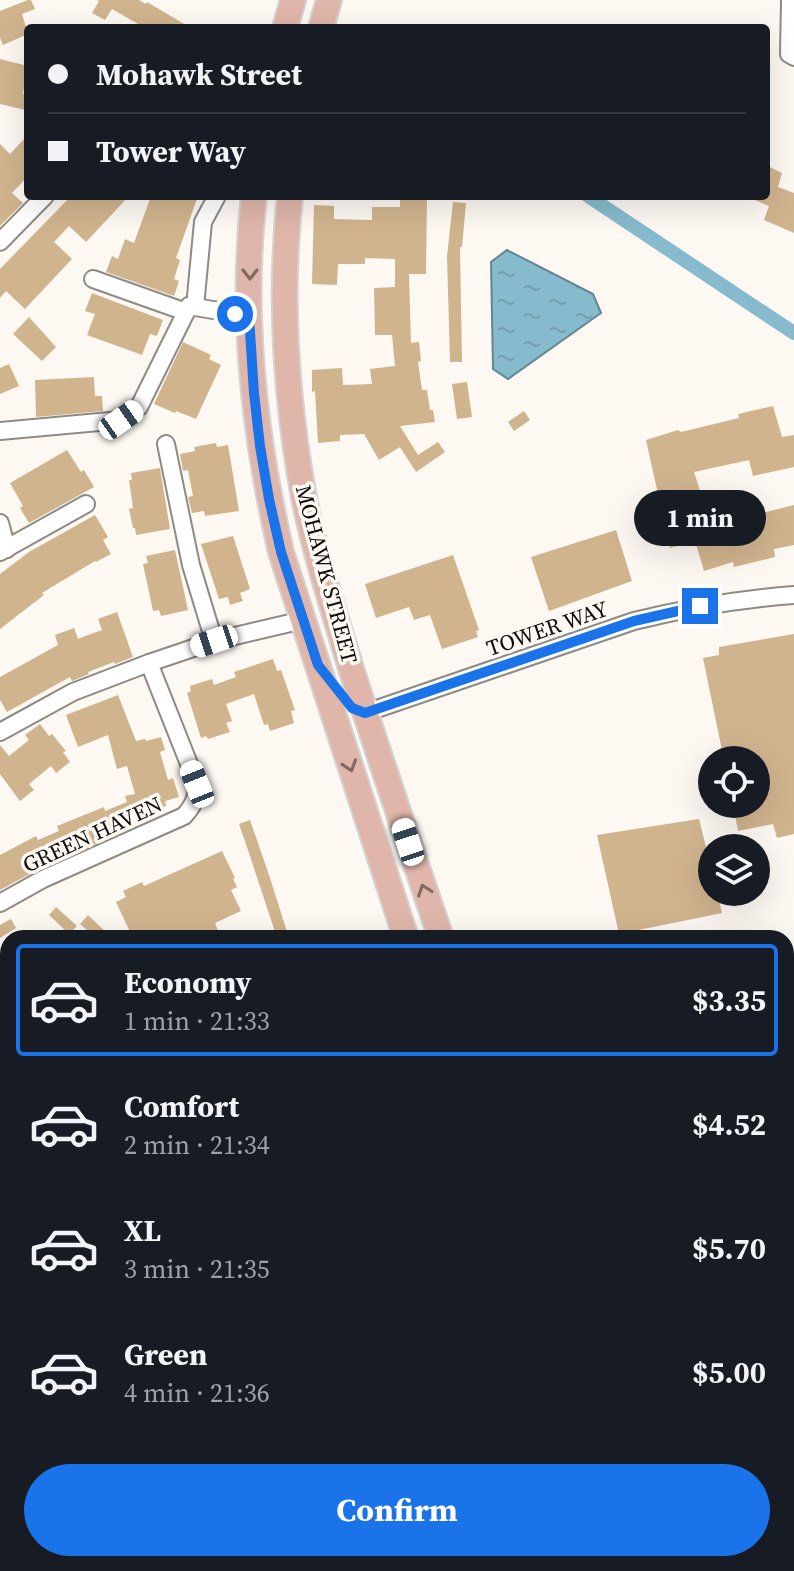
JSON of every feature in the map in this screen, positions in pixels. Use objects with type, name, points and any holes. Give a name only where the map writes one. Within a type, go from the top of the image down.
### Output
[{"type":"main road","points":[[286,24],[293,0]]},
{"type":"main road","points":[[302,0],[303,24]]},
{"type":"main road","points":[[322,24],[329,0]]},
{"type":"main road","name":"MOHAWK STREET","points":[[254,200],[249,316],[254,393],[269,499],[281,552],[403,930]]},
{"type":"main road","name":"MOHAWK STREET","points":[[290,200],[285,320],[289,394],[300,474],[317,553],[365,713],[438,930]]},
{"type":"main road","points":[[249,316],[262,328],[289,394]]},
{"type":"main road","points":[[318,665],[352,708],[365,713]]},
{"type":"main road","points":[[336,723],[355,732],[392,792]]},
{"type":"street","points":[[790,0],[789,54],[794,57]]},
{"type":"street","points":[[0,242],[41,200]]},
{"type":"street","points":[[0,431],[121,420],[139,407],[191,310],[203,222],[215,200]]},
{"type":"street","points":[[93,279],[191,310],[249,316]]},
{"type":"street","points":[[166,444],[191,565],[214,641]]},
{"type":"street","points":[[0,523],[3,550],[86,504]]},
{"type":"street","name":"TOWER WAY","points":[[365,713],[634,621],[722,602],[794,595]]},
{"type":"street","points":[[0,732],[73,692],[149,663],[214,641],[303,620]]},
{"type":"street","name":"GREEN HAVEN","points":[[0,903],[43,879],[184,816],[192,807],[197,784],[149,663]]},
{"type":"water","points":[[507,250],[593,294],[601,313],[508,379],[493,369],[491,262]]},
{"type":"building","points":[[28,0],[35,9],[22,14],[24,36],[3,45],[0,11]]},
{"type":"building","points":[[96,0],[147,2],[184,24],[138,24],[112,9],[105,20],[92,13],[99,1]]},
{"type":"building","points":[[0,59],[24,65],[24,110],[0,104]]},
{"type":"building","points":[[24,139],[24,180],[12,193],[23,203],[0,226],[0,144],[10,154]]},
{"type":"building","points":[[770,167],[782,173],[778,187],[794,193],[794,233],[764,220],[769,206],[755,200],[770,200]]},
{"type":"building","points":[[67,200],[125,200],[86,242],[69,226],[54,242],[72,259],[25,309],[6,291],[0,298],[0,269]]},
{"type":"building","points":[[150,200],[197,200],[176,258],[180,260],[174,279],[179,281],[174,296],[106,272],[112,256],[118,259],[125,239],[134,243]]},
{"type":"building","points":[[400,200],[427,200],[426,274],[409,274],[411,343],[419,342],[422,390],[427,390],[435,422],[400,426],[418,455],[438,442],[445,452],[416,472],[400,447],[379,460],[364,434],[340,435],[340,441],[318,443],[315,391],[312,392],[312,370],[342,368],[343,385],[372,384],[370,369],[395,366],[392,335],[375,335],[374,288],[395,287],[395,259],[365,258],[365,264],[338,264],[337,285],[312,284],[314,205],[334,206],[334,219],[372,220],[372,207],[400,207]]},
{"type":"building","points":[[453,202],[466,203],[460,247],[462,362],[450,362],[447,256]]},
{"type":"building","points":[[92,293],[163,320],[157,336],[150,334],[142,355],[87,335],[95,314],[85,311]]},
{"type":"building","points":[[29,317],[56,347],[42,361],[13,334]]},
{"type":"building","points":[[183,342],[211,355],[209,359],[221,365],[196,419],[154,404]]},
{"type":"building","points":[[9,364],[19,386],[0,394],[0,368]]},
{"type":"building","points":[[94,377],[95,396],[102,396],[103,411],[36,417],[35,380]]},
{"type":"building","points":[[467,382],[472,417],[457,419],[452,384]]},
{"type":"building","points":[[773,406],[782,437],[794,435],[794,467],[753,476],[749,460],[694,472],[705,506],[732,499],[738,519],[794,505],[794,545],[774,549],[775,557],[734,567],[733,562],[704,571],[695,541],[670,548],[646,440],[739,418],[738,414]]},
{"type":"building","points":[[524,411],[530,420],[514,431],[508,422]]},
{"type":"building","points":[[216,443],[217,447],[228,445],[239,511],[205,516],[204,511],[192,513],[188,497],[193,496],[188,470],[183,471],[180,454],[195,451],[194,447]]},
{"type":"building","points":[[67,450],[94,487],[29,523],[10,483]]},
{"type":"building","points":[[160,468],[170,529],[136,535],[129,509],[133,508],[131,473]]},
{"type":"building","points":[[95,515],[108,537],[103,540],[111,554],[42,593],[44,595],[0,629],[0,574],[29,552]]},
{"type":"building","points":[[616,530],[632,581],[549,611],[531,557]]},
{"type":"building","points":[[233,536],[250,589],[240,593],[243,601],[230,605],[228,597],[219,599],[201,544]]},
{"type":"building","points":[[175,550],[188,610],[161,616],[159,610],[153,611],[143,564],[148,563],[146,556]]},
{"type":"building","points":[[453,555],[479,630],[476,631],[478,637],[442,649],[430,615],[414,620],[409,607],[376,618],[365,584]]},
{"type":"building","points":[[117,612],[133,657],[88,672],[72,681],[70,677],[7,712],[0,700],[0,677],[58,645],[55,635],[74,628],[78,639],[102,630],[98,619]]},
{"type":"building","points":[[794,634],[794,834],[777,838],[773,824],[738,831],[736,818],[770,818],[770,746],[721,746],[703,658],[719,655],[719,647]]},
{"type":"building","points":[[273,659],[277,671],[281,670],[295,710],[291,711],[294,723],[270,731],[268,724],[264,725],[254,694],[226,704],[232,721],[226,723],[230,732],[201,738],[187,693],[191,691],[190,686],[212,679],[214,685],[236,677],[234,672]]},
{"type":"building","points":[[118,695],[136,741],[161,737],[165,750],[160,752],[168,780],[173,778],[179,797],[165,801],[166,806],[153,810],[152,807],[114,817],[119,830],[114,832],[115,835],[0,890],[0,855],[36,836],[38,840],[59,831],[57,826],[104,807],[105,811],[127,802],[125,796],[135,794],[127,766],[117,769],[108,735],[78,747],[66,715]]},
{"type":"building","points":[[40,724],[66,751],[63,752],[70,762],[56,773],[51,766],[29,784],[34,790],[20,801],[0,774],[0,745],[9,756],[29,740],[25,735]]},
{"type":"building","points":[[699,819],[703,834],[698,834],[698,906],[720,906],[722,913],[639,930],[618,930],[597,835]]},
{"type":"building","points":[[250,820],[286,930],[274,930],[239,824]]},
{"type":"building","points":[[222,851],[235,878],[237,887],[231,890],[241,911],[215,923],[218,930],[129,930],[116,902],[126,897],[123,891],[142,882],[144,886]]},
{"type":"building","points":[[56,907],[77,926],[73,930],[65,930],[49,915]]},
{"type":"building","points":[[88,915],[104,930],[87,930],[80,924]]},
{"type":"building","points":[[11,919],[16,928],[0,930],[0,925]]},
{"type":"waterway","points":[[594,200],[794,333]]},
{"type":"route","points":[[235,314],[249,316],[260,446],[281,552],[318,665],[352,708],[365,713],[634,621],[700,606]]}]
